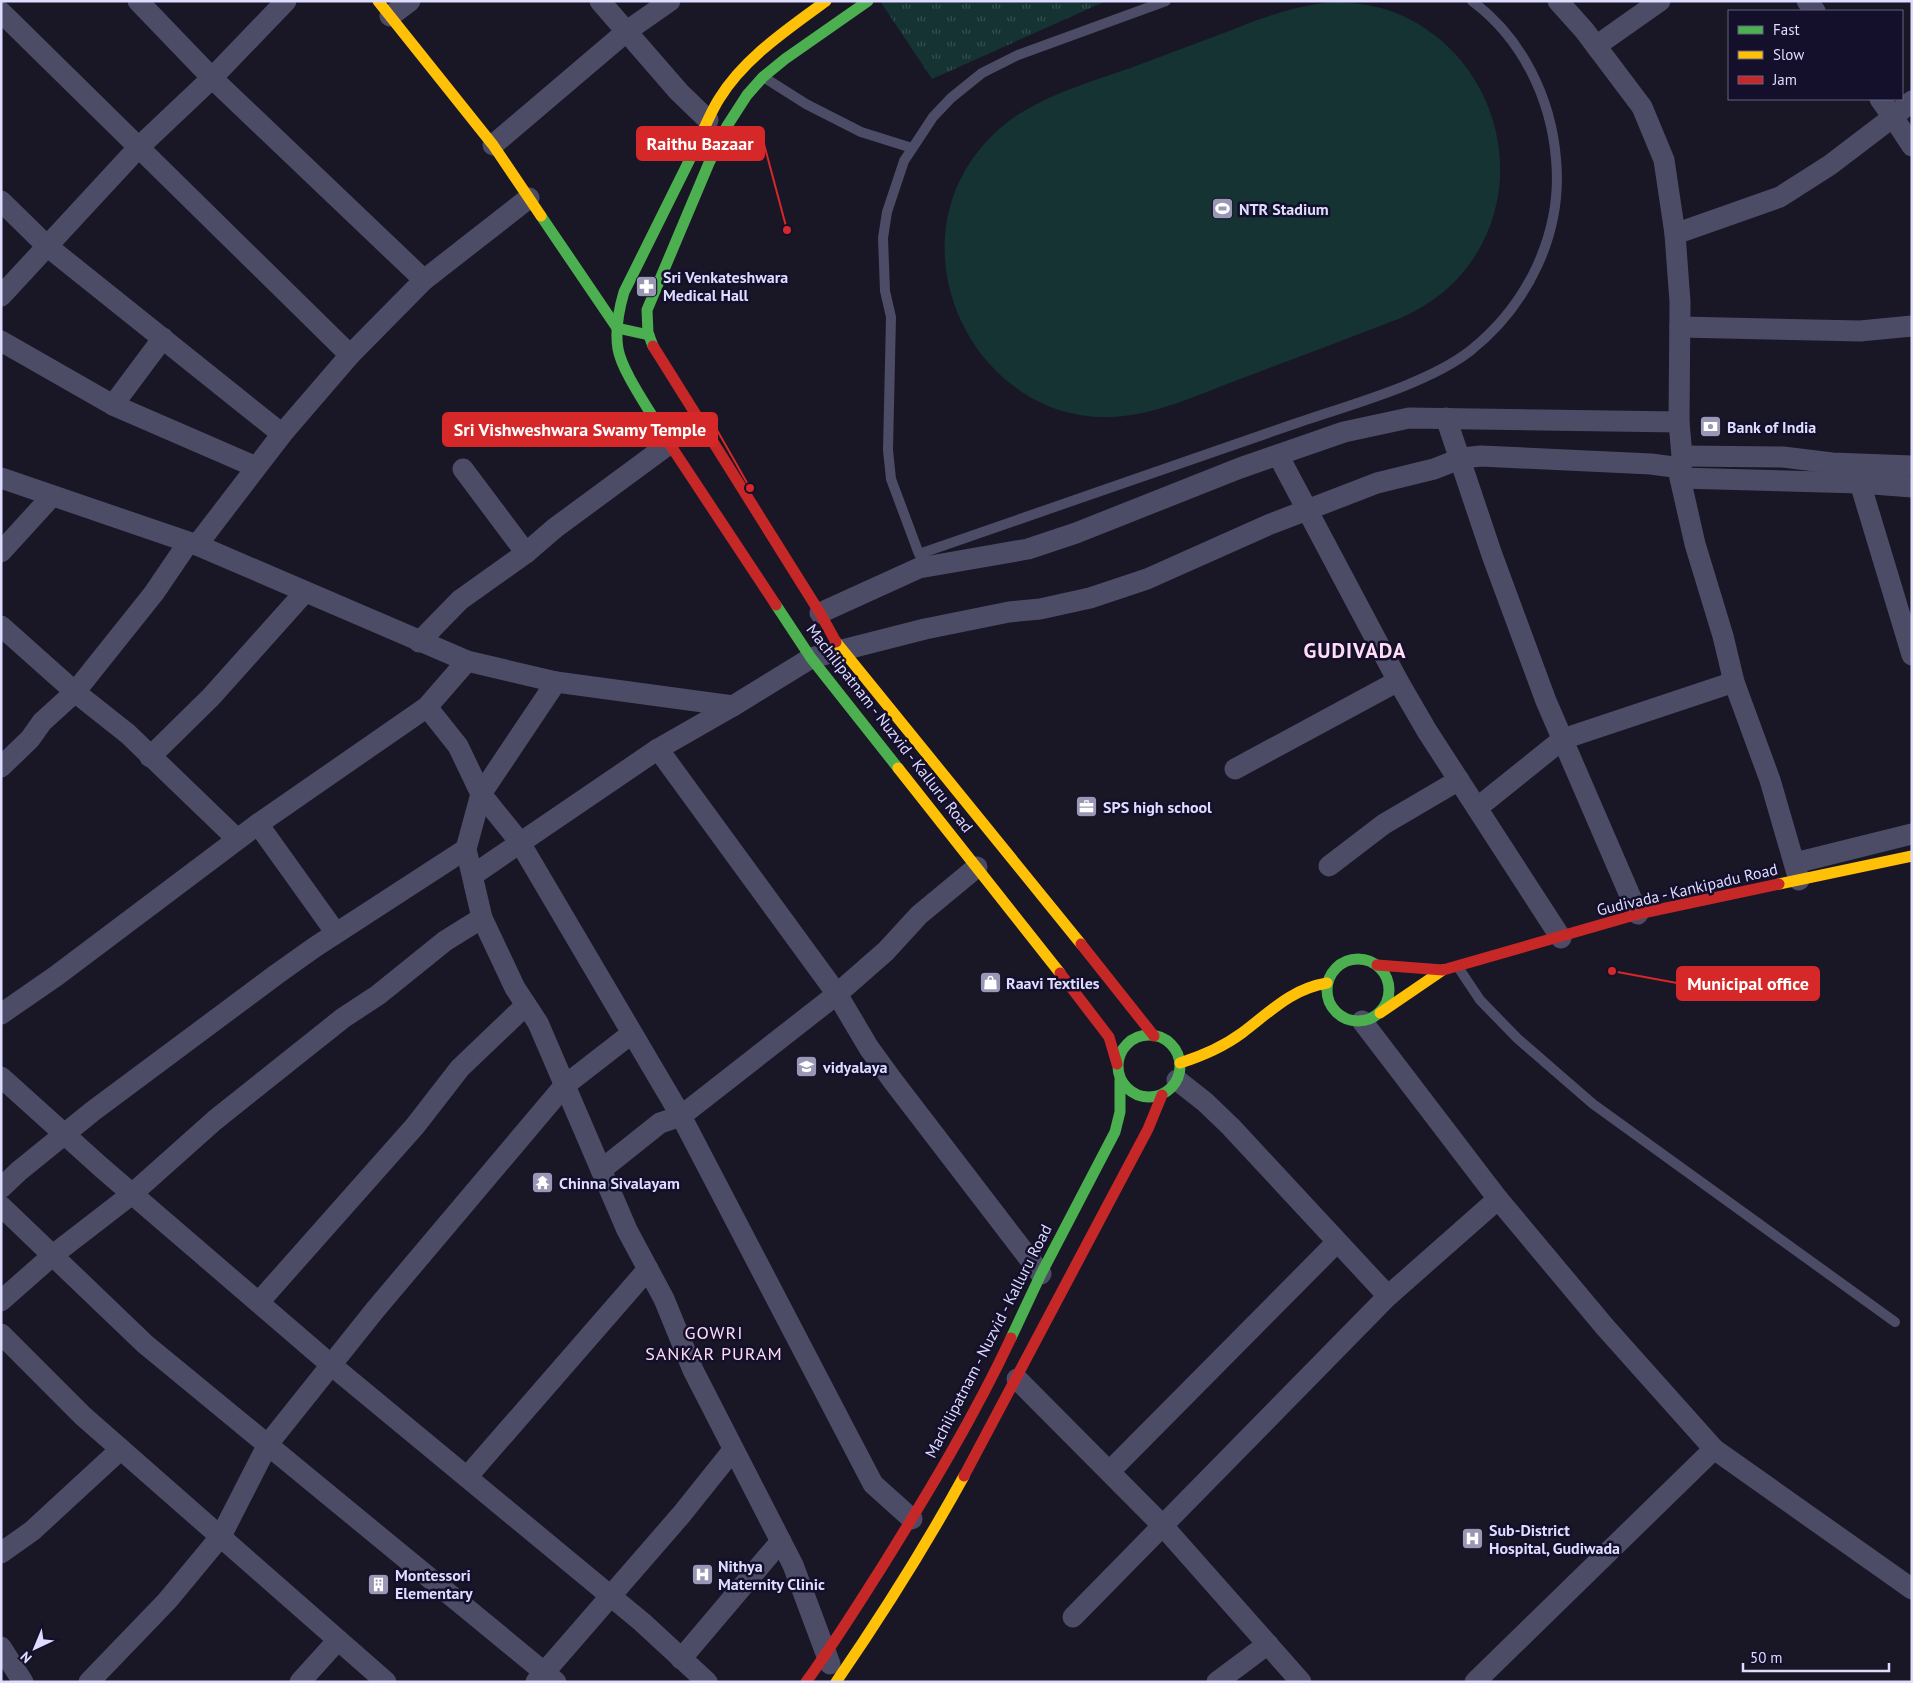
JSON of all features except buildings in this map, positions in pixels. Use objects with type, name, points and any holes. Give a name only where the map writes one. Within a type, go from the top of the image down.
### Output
[{"type":"main road","name":"Machilipatnam - Nuzvid - Kalluru Road","points":[[826,1],[765,49],[733,78],[708,120],[624,292],[619,308],[618,348],[624,366],[669,444],[811,658],[977,866],[1109,1037],[1117,1064]]},
{"type":"main road","name":"Machilipatnam - Nuzvid - Kalluru Road","points":[[868,1],[763,77],[747,95],[727,126],[709,163],[647,310],[649,335],[657,356],[820,613],[840,650],[1001,843],[1154,1036]]},
{"type":"main road","points":[[384,9],[493,145],[617,328],[649,335]]},
{"type":"main road","name":"Gudivada - Kankipadu Road","points":[[1371,1017],[1443,970],[1797,871],[1911,857]]},
{"type":"main road","name":"Gudivada - Kankipadu Road","points":[[1327,983],[1334,969],[1347,960],[1363,958],[1377,965],[1443,970]]},
{"type":"main road","points":[[836,1681],[886,1610],[920,1554],[1017,1379],[1173,1079],[1171,1045],[1154,1036],[1143,1036],[1133,1039],[1120,1054],[1117,1064],[1120,1080],[1126,1088],[1143,1097],[1173,1079],[1197,1058],[1220,1047],[1241,1033],[1289,994],[1305,988],[1327,983],[1330,1002],[1342,1017],[1371,1017],[1390,996],[1387,977],[1377,965]]},
{"type":"main road","name":"Machilipatnam - Nuzvid - Kalluru Road","points":[[806,1682],[826,1655],[912,1519],[1000,1361],[1041,1274],[1115,1132],[1120,1112],[1120,1080]]},
{"type":"street","points":[[138,1],[212,78],[424,280]]},
{"type":"street","points":[[1,296],[138,148],[212,78],[286,1]]},
{"type":"street","points":[[384,9],[410,1]]},
{"type":"street","points":[[600,1],[679,92],[708,120]]},
{"type":"street","points":[[493,145],[627,31],[670,1]]},
{"type":"street","points":[[1558,1],[1596,46],[1642,107],[1664,160],[1676,234],[1680,327],[1679,422],[1681,467],[1695,544],[1723,636],[1734,682],[1770,780],[1797,871],[1907,836],[1911,857]]},
{"type":"street","points":[[1596,46],[1660,1]]},
{"type":"street","points":[[1,12],[350,355]]},
{"type":"street","points":[[1881,100],[1912,146]]},
{"type":"street","points":[[1676,234],[1780,197],[1830,165],[1912,101]]},
{"type":"street","points":[[1,767],[30,739],[42,722],[75,692],[192,544],[282,434],[350,355],[424,280],[529,198]]},
{"type":"street","points":[[1,200],[47,246],[282,434]]},
{"type":"street","points":[[1680,327],[1860,331],[1912,326]]},
{"type":"street","points":[[113,405],[163,338]]},
{"type":"street","points":[[1,342],[113,405],[256,467]]},
{"type":"street","points":[[820,613],[919,568],[1028,548],[1076,533],[1278,455],[1344,432],[1409,418],[1679,422]]},
{"type":"street","points":[[1446,418],[1462,458],[1492,555],[1546,701],[1638,914]]},
{"type":"street","points":[[419,642],[460,600],[526,553],[555,528],[669,444]]},
{"type":"street","points":[[1278,455],[1398,681],[1459,780],[1561,938]]},
{"type":"street","points":[[472,875],[658,749],[734,706],[811,658],[933,627],[1009,612],[1040,609],[1090,598],[1147,579],[1307,510],[1377,483],[1434,469],[1462,458],[1481,456],[1651,464],[1912,487]]},
{"type":"street","points":[[1681,467],[1783,457],[1832,463],[1912,466]]},
{"type":"street","points":[[464,469],[526,553]]},
{"type":"street","points":[[1,478],[192,544],[466,661],[556,682],[734,706]]},
{"type":"street","points":[[1860,483],[1912,655]]},
{"type":"street","points":[[1,552],[52,496]]},
{"type":"street","points":[[150,757],[211,697],[305,592]]},
{"type":"street","points":[[1,626],[75,692],[128,734],[237,839]]},
{"type":"street","points":[[1,1014],[56,976],[237,839],[427,707],[466,661]]},
{"type":"street","points":[[1235,769],[1398,681]]},
{"type":"street","points":[[556,682],[481,794],[466,849],[482,918],[515,988],[538,1022],[627,1230],[664,1299],[692,1370],[793,1565],[836,1681]]},
{"type":"street","points":[[1477,808],[1563,739],[1734,682]]},
{"type":"street","points":[[427,707],[458,746],[481,794],[519,842],[681,1116],[868,1476],[873,1484],[912,1519]]},
{"type":"street","points":[[658,749],[746,873],[837,994],[869,1048],[893,1081],[1041,1274]]},
{"type":"street","points":[[1329,866],[1384,824],[1459,780]]},
{"type":"street","points":[[258,824],[336,933]]},
{"type":"street","points":[[1,1188],[64,1134],[197,1032],[336,933],[466,849]]},
{"type":"street","points":[[601,1170],[660,1123],[681,1116],[837,994],[886,951],[919,915],[977,866]]},
{"type":"street","points":[[1,1301],[53,1255],[132,1194],[215,1120],[343,1018],[378,995],[445,941],[482,918]]},
{"type":"street","points":[[259,1302],[415,1126],[460,1068],[526,1005]]},
{"type":"street","points":[[1371,1017],[1498,1199],[1605,1327],[1714,1449],[1912,1589]]},
{"type":"street","points":[[89,1682],[167,1601],[221,1536],[268,1444],[330,1364],[564,1086],[631,1034]]},
{"type":"street","points":[[1,1077],[132,1194],[330,1364],[642,1622],[707,1682]]},
{"type":"street","points":[[1173,1079],[1205,1102],[1231,1126],[1388,1296]]},
{"type":"street","points":[[1073,1617],[1388,1296],[1498,1199]]},
{"type":"street","points":[[1,1206],[145,1344],[268,1444],[545,1678],[610,1596],[681,1515],[734,1450]]},
{"type":"street","points":[[1110,1471],[1337,1242]]},
{"type":"street","points":[[467,1477],[648,1269]]},
{"type":"street","points":[[1,1334],[45,1380],[386,1682]]},
{"type":"street","points":[[1017,1379],[1163,1526],[1301,1682]]},
{"type":"street","points":[[1,1553],[32,1531],[121,1448]]},
{"type":"street","points":[[1475,1682],[1714,1449]]},
{"type":"street","points":[[681,1660],[781,1541]]},
{"type":"street","points":[[300,1682],[338,1640]]},
{"type":"street","points":[[1218,1682],[1268,1644]]},
{"type":"street","points":[[1,1647],[23,1682]]},
{"type":"lane","points":[[1166,1],[1018,55],[994,66],[951,98],[933,117],[912,148],[894,186],[887,212],[882,264],[891,317],[888,450],[891,479],[919,554],[1171,468],[1422,378],[1446,366],[1489,335],[1523,294],[1546,246],[1557,194],[1557,168],[1549,116],[1528,66],[1514,44],[1496,23],[1472,1]]},
{"type":"lane","points":[[763,77],[806,104],[861,132],[912,148]]},
{"type":"lane","points":[[1457,966],[1480,1000],[1518,1039],[1593,1104],[1896,1322]]},
{"type":"green space","points":[[880,1],[1106,1],[932,79]]},
{"type":"green space","points":[[1337,2],[1379,7],[1403,16],[1435,35],[1461,61],[1481,91],[1494,124],[1500,159],[1498,194],[1489,229],[1471,262],[1456,280],[1440,295],[1401,318],[1190,398],[1144,413],[1112,417],[1065,411],[1023,393],[989,364],[964,327],[949,285],[945,241],[953,196],[976,154],[992,136],[1010,120],[1024,111],[1091,81],[1269,16],[1309,5]]},
{"type":"traffic: fast","points":[[653,346],[648,333],[647,310],[709,163],[727,126],[747,95],[763,77],[785,59],[868,1]]},
{"type":"traffic: fast","points":[[663,434],[625,369],[618,349],[618,320],[624,292],[694,151]]},
{"type":"traffic: fast","points":[[541,216],[617,328],[649,335]]},
{"type":"traffic: fast","points":[[776,605],[811,658],[898,768]]},
{"type":"traffic: fast","points":[[1358,959],[1370,961],[1380,968],[1387,978],[1389,990],[1387,1002],[1380,1012],[1370,1019],[1358,1021],[1346,1019],[1336,1012],[1329,1002],[1327,990],[1329,978],[1336,968],[1346,961],[1358,959]]},
{"type":"traffic: fast","points":[[1143,1035],[1155,1035],[1171,1044],[1178,1054],[1180,1066],[1178,1078],[1171,1088],[1155,1097],[1143,1097],[1132,1092],[1123,1083],[1118,1072],[1118,1060],[1123,1049],[1132,1040],[1143,1035]]},
{"type":"traffic: fast","points":[[1011,1338],[1041,1274],[1115,1132],[1120,1112],[1120,1080]]},
{"type":"traffic: slow","points":[[378,1],[493,145],[541,216]]},
{"type":"traffic: slow","points":[[694,151],[715,105],[741,70],[768,45],[826,1]]},
{"type":"traffic: slow","points":[[836,642],[1081,944]]},
{"type":"traffic: slow","points":[[898,768],[1060,973]]},
{"type":"traffic: slow","points":[[1779,884],[1912,856]]},
{"type":"traffic: slow","points":[[1380,1013],[1443,970]]},
{"type":"traffic: slow","points":[[1180,1063],[1227,1043],[1282,1002],[1302,990],[1327,983]]},
{"type":"traffic: slow","points":[[836,1682],[903,1580],[964,1476]]},
{"type":"traffic: jam","points":[[653,346],[820,613],[836,642]]},
{"type":"traffic: jam","points":[[663,434],[776,605]]},
{"type":"traffic: jam","points":[[1377,965],[1443,970],[1638,914],[1779,884]]},
{"type":"traffic: jam","points":[[1081,944],[1154,1036]]},
{"type":"traffic: jam","points":[[1060,973],[1109,1037],[1117,1064]]},
{"type":"traffic: jam","points":[[964,1476],[1148,1129],[1162,1095]]},
{"type":"traffic: jam","points":[[806,1682],[854,1611],[933,1483],[982,1397],[1011,1338]]},
{"type":"place","name":"NTR Stadium","points":[[1223,209]]},
{"type":"place","name":"Raithu Bazaar","points":[[787,230]]},
{"type":"place","name":"Sri Venkateshwara Medical Hall","points":[[647,286]]},
{"type":"place","name":"Bank of India","points":[[1711,427]]},
{"type":"place","name":"Sri Vishweshwara Swamy Temple","points":[[750,488]]},
{"type":"place","name":"SPS high school","points":[[1087,807]]},
{"type":"place","name":"Municipal office","points":[[1612,971]]},
{"type":"place","name":"Raavi Textiles","points":[[990,983]]},
{"type":"place","name":"vidyalaya","points":[[807,1067]]},
{"type":"place","name":"Chinna Sivalayam","points":[[543,1183]]},
{"type":"place","name":"Sub-District Hospital, Gudiwada","points":[[1473,1539]]},
{"type":"place","name":"Nithya Maternity Clinic","points":[[702,1575]]},
{"type":"place","name":"Montessori Elementary","points":[[379,1584]]},
{"type":"district","name":"GUDIVADA","points":[[1355,650]]},
{"type":"district","name":"GOWRI SANKAR PURAM","points":[[714,1342]]}]
